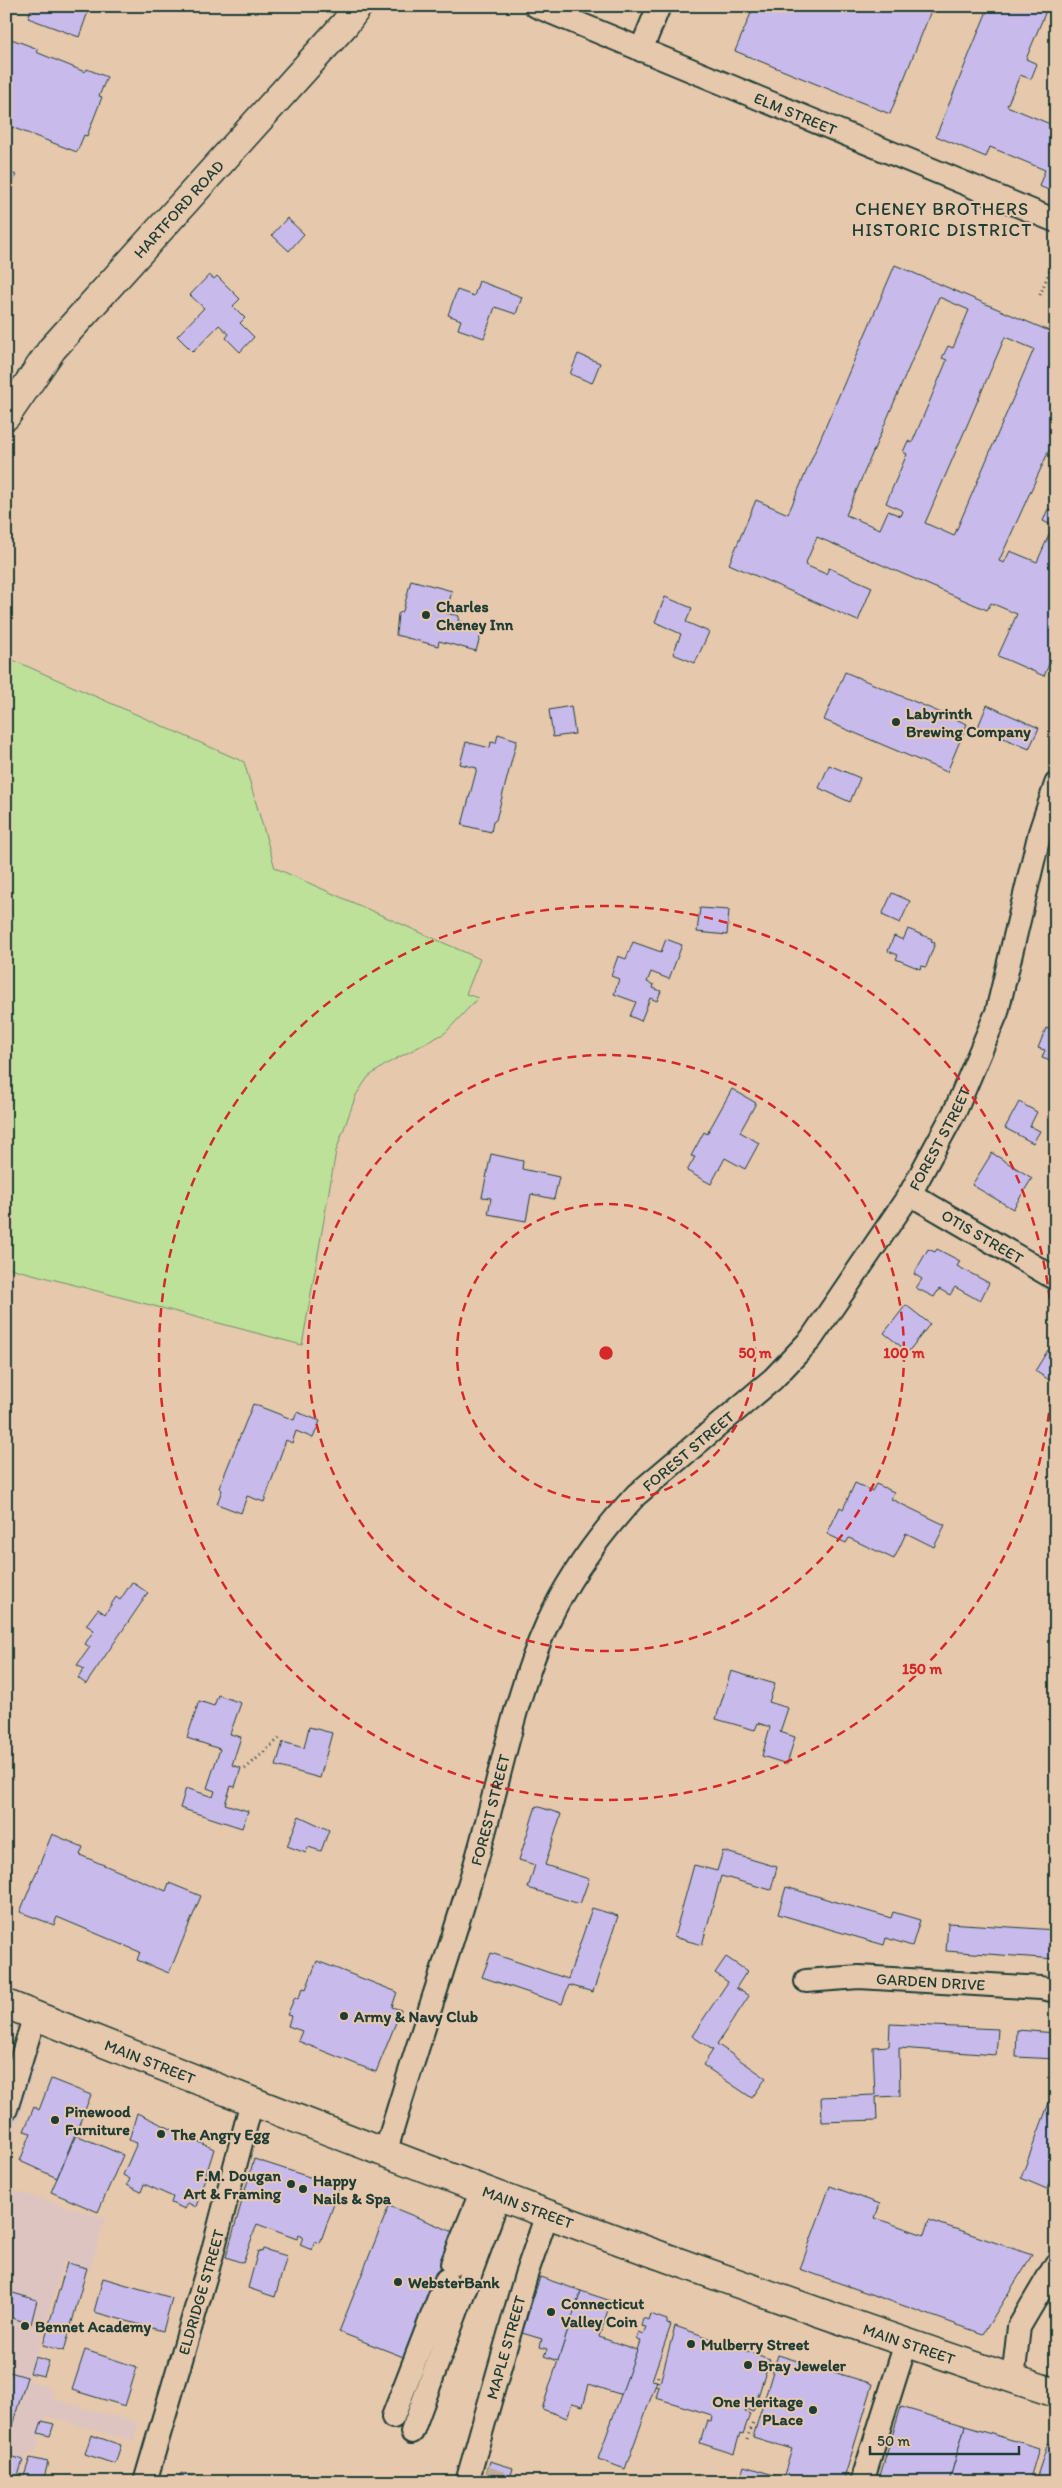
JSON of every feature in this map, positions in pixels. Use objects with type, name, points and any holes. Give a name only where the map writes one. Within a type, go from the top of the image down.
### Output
[{"type":"main road","name":"HARTFORD ROAD","points":[[6,416],[52,349],[254,126],[358,6]]},
{"type":"main road","name":"MAIN STREET","points":[[6,2004],[385,2154],[490,2193],[906,2343],[1056,2393]]},
{"type":"street","name":"ELM STREET","points":[[536,6],[1055,227]]},
{"type":"street","points":[[641,50],[658,6]]},
{"type":"street","name":"FOREST STREET","points":[[385,2154],[474,1871],[524,1689],[548,1621],[566,1588],[616,1516],[636,1495],[773,1379],[811,1338],[910,1194],[956,1108],[997,1012],[1040,832],[1056,784]]},
{"type":"street","name":"OTIS STREET","points":[[910,1194],[1056,1279]]},
{"type":"street","name":"GARDEN DRIVE","points":[[806,1981],[859,1977],[1041,1988],[1056,1991]]},
{"type":"street","points":[[6,2109],[35,2015]]},
{"type":"street","name":"ELDRIDGE STREET","points":[[145,2482],[212,2254],[252,2101]]},
{"type":"street","points":[[490,2193],[402,2424],[454,2274],[490,2193]]},
{"type":"street","name":"MAPLE STREET","points":[[467,2482],[526,2275],[547,2214]]},
{"type":"street","points":[[1013,2379],[1019,2327],[1056,2264]]},
{"type":"street","points":[[862,2482],[906,2343]]},
{"type":"path","points":[[1040,295],[1051,268],[1050,248],[1055,227]]},
{"type":"path","points":[[245,1769],[282,1736]]},
{"type":"path","points":[[657,2387],[658,2373]]},
{"type":"path","points":[[747,2439],[753,2423]]},
{"type":"shaded area","points":[[6,2051],[36,2064],[6,2162]]},
{"type":"shaded area","name":"Bennet Academy","points":[[6,2188],[105,2218],[90,2270],[63,2262],[29,2381],[54,2389],[51,2398],[138,2423],[133,2441],[46,2416],[35,2454],[28,2452],[19,2482],[6,2482]]},
{"type":"green space","points":[[6,657],[244,762],[275,868],[480,959],[466,994],[478,998],[445,1033],[388,1063],[368,1077],[356,1095],[336,1151],[302,1345],[6,1267]]},
{"type":"building","points":[[32,6],[90,6],[79,37],[28,18]]},
{"type":"building","points":[[754,6],[933,6],[890,114],[735,51]]},
{"type":"building","points":[[989,6],[1048,6],[1026,59],[1037,64],[1031,79],[1020,75],[1007,106],[1050,124],[1056,142],[1056,193],[1039,186],[1045,170],[990,147],[986,157],[936,136]]},
{"type":"building","points":[[6,37],[38,49],[36,52],[85,72],[87,69],[107,77],[99,96],[102,97],[87,136],[84,135],[77,152],[6,125]]},
{"type":"building","points":[[6,171],[16,175],[6,202]]},
{"type":"building","points":[[287,218],[304,234],[289,251],[272,235]]},
{"type":"building","points":[[895,265],[1056,334],[1056,435],[999,561],[1004,563],[1010,551],[1037,562],[1053,526],[1043,521],[1048,509],[1056,512],[1056,648],[1044,676],[998,656],[1017,614],[991,603],[987,610],[817,537],[805,565],[826,574],[829,568],[872,587],[858,621],[729,564],[756,500],[788,514]],"holes":[[[939,297],[969,310],[953,348],[948,346],[942,358],[947,360],[912,443],[908,441],[903,452],[907,454],[886,503],[903,511],[901,516],[888,511],[880,529],[846,515]],[[1005,337],[1034,349],[954,536],[925,523]]]},
{"type":"building","points":[[209,275],[214,279],[217,276],[240,299],[233,306],[245,318],[240,323],[254,337],[240,352],[226,338],[229,334],[219,325],[193,352],[177,336],[204,308],[190,295]]},
{"type":"building","points":[[479,281],[522,297],[516,314],[495,307],[484,338],[458,329],[461,320],[448,315],[457,290],[474,296]]},
{"type":"building","points":[[578,354],[600,363],[592,383],[570,374]]},
{"type":"building","name":"Charles Cheney Inn","points":[[411,580],[452,591],[446,613],[459,616],[458,621],[483,627],[476,651],[439,641],[438,646],[396,635],[398,614],[403,611]]},
{"type":"building","points":[[665,597],[692,608],[686,622],[709,632],[695,663],[673,654],[681,634],[655,622]]},
{"type":"building","name":"Labyrinth Brewing Company","points":[[845,672],[967,724],[947,772],[824,720]]},
{"type":"building","points":[[987,705],[1039,728],[1029,749],[978,727]]},
{"type":"building","points":[[571,706],[575,734],[553,737],[549,710]]},
{"type":"building","points":[[498,734],[517,740],[496,820],[493,822],[491,832],[462,825],[477,768],[460,764],[466,742],[490,748],[491,742],[496,743]]},
{"type":"building","points":[[829,765],[860,778],[850,802],[819,788]]},
{"type":"building","points":[[892,893],[910,901],[900,923],[882,915]]},
{"type":"building","points":[[700,908],[729,910],[727,935],[697,932]]},
{"type":"building","points":[[908,929],[932,939],[931,942],[935,943],[926,967],[921,966],[920,969],[896,959],[898,955],[888,951],[894,936],[903,940]]},
{"type":"building","points":[[666,939],[682,945],[669,979],[651,972],[647,982],[654,985],[653,988],[661,991],[657,1001],[650,998],[641,1021],[630,1016],[636,1002],[614,994],[619,979],[611,976],[618,956],[626,959],[633,942],[661,952]]},
{"type":"building","points":[[1046,1028],[1056,1032],[1056,1063],[1042,1058],[1045,1050],[1038,1048]]},
{"type":"building","points":[[732,1089],[756,1103],[740,1132],[759,1143],[745,1169],[725,1158],[711,1184],[687,1171],[695,1157],[691,1156],[704,1132],[707,1134]]},
{"type":"building","points":[[1019,1102],[1037,1112],[1030,1126],[1040,1131],[1033,1143],[1005,1128]]},
{"type":"building","points":[[992,1153],[1032,1178],[1013,1209],[972,1185]]},
{"type":"building","points":[[491,1154],[523,1161],[522,1169],[559,1177],[554,1199],[531,1194],[526,1221],[488,1214],[491,1198],[482,1197]]},
{"type":"building","points":[[928,1249],[935,1252],[937,1249],[960,1261],[957,1266],[989,1283],[980,1301],[955,1287],[950,1295],[939,1289],[934,1297],[916,1288],[922,1279],[914,1274]]},
{"type":"building","points":[[906,1305],[930,1324],[908,1352],[884,1333]]},
{"type":"building","points":[[1048,1350],[1056,1355],[1056,1384],[1035,1371]]},
{"type":"building","points":[[253,1404],[294,1420],[297,1412],[320,1421],[313,1438],[296,1431],[292,1443],[286,1440],[264,1502],[247,1496],[241,1513],[217,1504],[222,1490],[219,1488]]},
{"type":"building","points":[[855,1483],[872,1491],[876,1484],[894,1492],[891,1499],[945,1525],[934,1547],[906,1533],[894,1559],[849,1538],[846,1543],[827,1534],[840,1507],[843,1509]]},
{"type":"building","points":[[132,1582],[148,1593],[86,1684],[78,1678],[84,1669],[77,1665],[90,1647],[85,1644],[94,1630],[86,1625],[98,1609],[105,1614],[116,1597],[120,1600]]},
{"type":"building","points":[[731,1671],[775,1684],[769,1702],[788,1708],[780,1732],[795,1737],[787,1764],[762,1756],[770,1727],[758,1723],[755,1730],[716,1719]]},
{"type":"building","points":[[218,1695],[241,1703],[230,1734],[241,1737],[232,1765],[241,1768],[235,1787],[231,1786],[225,1804],[248,1811],[242,1828],[180,1808],[186,1788],[213,1797],[215,1791],[207,1788],[220,1749],[187,1738],[199,1701],[214,1706]]},
{"type":"building","points":[[309,1727],[332,1733],[320,1778],[276,1766],[283,1742],[304,1748]]},
{"type":"building","points":[[536,1806],[561,1814],[545,1865],[589,1879],[580,1904],[528,1888],[535,1865],[519,1860]]},
{"type":"building","points":[[299,1816],[329,1830],[321,1851],[308,1847],[306,1853],[287,1846]]},
{"type":"building","points":[[52,1834],[83,1847],[80,1855],[166,1891],[169,1883],[201,1896],[169,1973],[137,1960],[140,1952],[57,1917],[54,1925],[20,1912]]},
{"type":"building","points":[[723,1851],[777,1867],[771,1890],[721,1876],[702,1945],[674,1937],[694,1865],[717,1871]]},
{"type":"building","points":[[786,1887],[891,1918],[893,1912],[920,1920],[912,1946],[886,1938],[884,1945],[778,1914]]},
{"type":"building","points":[[592,1908],[618,1916],[593,1992],[569,1985],[562,2004],[482,1977],[491,1953],[568,1979]]},
{"type":"building","points":[[948,1923],[1056,1930],[1056,1959],[946,1951]]},
{"type":"building","points":[[726,1957],[747,1971],[736,1988],[749,1996],[717,2044],[766,2078],[752,2098],[703,2065],[713,2050],[692,2036],[728,1982],[715,1973]]},
{"type":"building","name":"Army & Navy Club","points":[[317,1961],[397,1992],[392,2007],[401,2010],[376,2072],[298,2041],[302,2031],[288,2026],[291,2016],[287,2015],[295,1997],[298,1999],[303,1988],[306,1989]]},
{"type":"building","points":[[890,2024],[998,2029],[996,2055],[899,2048],[900,2096],[876,2097],[877,2120],[822,2122],[821,2097],[875,2095],[873,2047],[889,2046]]},
{"type":"building","points":[[1017,2030],[1056,2033],[1056,2059],[1016,2057]]},
{"type":"building","name":"Pinewood Furniture","points":[[51,2079],[91,2095],[57,2178],[20,2161],[31,2133],[24,2131],[34,2107],[39,2110]]},
{"type":"building","points":[[1056,2084],[1056,2164],[1047,2189],[1021,2178]]},
{"type":"building","points":[[137,2113],[214,2149],[196,2207],[188,2203],[185,2209],[171,2203],[173,2197],[144,2184],[141,2192],[127,2185],[130,2179],[123,2175],[137,2143],[129,2140]]},
{"type":"building","points":[[76,2135],[123,2155],[98,2212],[51,2192]]},
{"type":"building","points":[[254,2159],[340,2187],[320,2243],[315,2241],[312,2250],[300,2245],[303,2237],[299,2235],[297,2239],[257,2224],[243,2263],[226,2257]]},
{"type":"building","points":[[830,2186],[880,2204],[875,2218],[924,2235],[929,2220],[1032,2255],[983,2334],[800,2269]]},
{"type":"building","name":"WebsterBank","points":[[389,2206],[456,2233],[462,2287],[406,2358],[339,2332]]},
{"type":"building","points":[[263,2249],[287,2256],[275,2297],[248,2288],[258,2251],[262,2252]]},
{"type":"building","points":[[67,2263],[87,2268],[64,2351],[43,2345]]},
{"type":"building","name":"Connecticut Valley Coin","points":[[540,2277],[581,2291],[558,2361],[544,2356],[547,2349],[540,2347],[542,2339],[522,2333]]},
{"type":"building","points":[[103,2278],[172,2298],[163,2331],[94,2312]]},
{"type":"building","points":[[6,2291],[37,2300],[31,2324],[6,2316]]},
{"type":"building","points":[[581,2291],[611,2301],[599,2337],[637,2350],[622,2395],[589,2384],[583,2406],[572,2403],[567,2418],[542,2409]]},
{"type":"building","points":[[650,2314],[667,2320],[667,2324],[671,2325],[652,2380],[657,2381],[625,2469],[598,2459],[640,2341],[636,2340],[638,2332],[643,2334],[646,2327],[641,2326],[643,2318],[648,2320]]},
{"type":"building","points":[[675,2326],[770,2359],[753,2412],[746,2409],[745,2412],[750,2414],[743,2434],[740,2433],[734,2454],[700,2443],[707,2420],[711,2421],[712,2415],[656,2398]]},
{"type":"building","points":[[85,2350],[137,2367],[125,2406],[72,2390]]},
{"type":"building","name":"One Heritage PLace","points":[[778,2355],[873,2384],[843,2482],[739,2482],[744,2466],[783,2478],[792,2449],[753,2437]]},
{"type":"building","points":[[35,2357],[49,2361],[44,2376],[30,2373]]},
{"type":"building","points":[[6,2371],[27,2377],[7,2442],[6,2442]]},
{"type":"building","points":[[901,2407],[965,2426],[949,2482],[878,2482]]},
{"type":"building","points":[[42,2421],[54,2424],[50,2436],[38,2433]]},
{"type":"building","points":[[965,2426],[1039,2448],[1029,2482],[949,2482]]},
{"type":"building","points":[[91,2435],[121,2445],[115,2464],[85,2454]]},
{"type":"building","points":[[1048,2443],[1056,2446],[1056,2482],[1035,2482]]},
{"type":"building","points":[[6,2455],[23,2460],[16,2482],[6,2482]]},
{"type":"building","points":[[30,2458],[48,2462],[43,2482],[22,2482]]},
{"type":"building","points":[[490,2461],[513,2468],[509,2482],[484,2482]]},
{"type":"building","points":[[181,2473],[207,2481],[207,2482],[178,2482]]},
{"type":"tunnel","points":[[485,2477],[501,2482]]},
{"type":"place","name":"Charles Cheney Inn","points":[[426,615]]},
{"type":"place","name":"Labyrinth Brewing Company","points":[[896,722]]},
{"type":"place","name":"Army & Navy Club","points":[[344,2016]]},
{"type":"place","name":"Pinewood Furniture","points":[[55,2120]]},
{"type":"place","name":"The Angry Egg","points":[[161,2134]]},
{"type":"place","name":"F.M. Dougan Art & Framing","points":[[291,2184]]},
{"type":"place","name":"Happy Nails & Spa","points":[[303,2189]]},
{"type":"place","name":"WebsterBank","points":[[398,2282]]},
{"type":"place","name":"Connecticut Valley Coin","points":[[551,2312]]},
{"type":"place","name":"Bennet Academy","points":[[25,2326]]},
{"type":"place","name":"Mulberry Street","points":[[691,2344]]},
{"type":"place","name":"Bray Jeweler","points":[[748,2365]]},
{"type":"place","name":"One Heritage PLace","points":[[813,2410]]},
{"type":"district","name":"CHENEY BROTHERS HISTORIC DISTRICT","points":[[942,219]]}]
